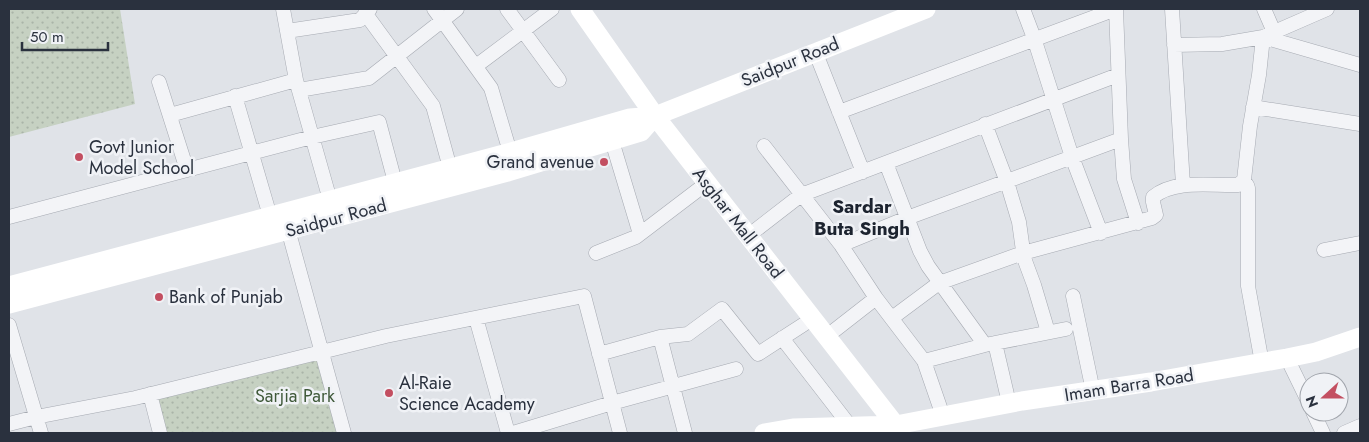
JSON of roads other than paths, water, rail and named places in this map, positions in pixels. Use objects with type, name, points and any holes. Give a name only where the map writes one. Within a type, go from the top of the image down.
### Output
[{"type":"main road","name":"Asghar Mall Road","points":[[580,9],[655,116],[899,429]]},
{"type":"main road","name":"Saidpur Road","points":[[9,286],[630,118],[655,116],[926,9]]},
{"type":"main road","name":"Saidpur Road","points":[[9,304],[508,172],[641,132],[655,116]]},
{"type":"main road","name":"Imam Barra Road","points":[[764,433],[793,428],[829,430],[850,426],[899,429],[944,416],[1009,403],[1262,363],[1316,352],[1360,337]]},
{"type":"street","points":[[283,9],[297,85],[330,200]]},
{"type":"street","points":[[170,115],[235,96],[297,85],[369,78],[396,57],[438,14],[457,9]]},
{"type":"street","points":[[507,9],[559,80]]},
{"type":"street","points":[[476,66],[552,9]]},
{"type":"street","points":[[1023,9],[1072,157],[1101,233]]},
{"type":"street","points":[[839,112],[1116,9],[1124,179],[1138,223]]},
{"type":"street","points":[[1172,9],[1183,185]]},
{"type":"street","points":[[1242,183],[1244,180],[1253,107],[1268,35],[1264,9]]},
{"type":"street","points":[[1174,45],[1222,44],[1268,35],[1327,9]]},
{"type":"street","points":[[287,31],[360,20],[367,11],[396,57],[432,106],[450,168]]},
{"type":"street","points":[[438,14],[491,88],[510,152]]},
{"type":"street","points":[[1268,35],[1314,53],[1360,64]]},
{"type":"street","points":[[816,51],[863,172]]},
{"type":"street","points":[[748,236],[801,195],[1118,75]]},
{"type":"street","points":[[159,82],[187,170]]},
{"type":"street","points":[[235,96],[252,153],[277,214],[289,230],[344,433]]},
{"type":"street","points":[[1253,107],[1360,124]]},
{"type":"street","points":[[9,217],[312,137],[379,122],[394,182]]},
{"type":"street","points":[[985,124],[1007,182],[1019,222],[1023,253],[1048,332]]},
{"type":"street","points":[[841,245],[908,218],[1121,139]]},
{"type":"street","points":[[612,141],[640,234]]},
{"type":"street","points":[[764,146],[841,245],[876,298],[924,361],[944,416]]},
{"type":"street","points":[[886,163],[920,251],[939,283],[990,344],[1009,403]]},
{"type":"street","points":[[596,253],[636,237],[707,183]]},
{"type":"street","points":[[892,318],[939,283],[1023,253],[1152,218],[1156,215],[1152,202],[1153,197],[1167,189],[1183,185],[1238,185],[1242,183],[1247,185],[1248,188],[1248,286],[1262,363]]},
{"type":"street","points":[[1324,250],[1360,243]]},
{"type":"street","points":[[9,424],[150,394],[386,336],[584,296],[620,433]]},
{"type":"street","points":[[1073,296],[1094,391]]},
{"type":"street","points":[[826,337],[876,298]]},
{"type":"street","points":[[599,354],[660,338],[688,334],[722,309],[758,354],[812,319]]},
{"type":"street","points":[[476,318],[508,433]]},
{"type":"street","points":[[9,326],[41,433]]},
{"type":"street","points":[[924,361],[990,344],[1066,328]]},
{"type":"street","points":[[660,338],[686,433]]},
{"type":"street","points":[[782,338],[850,426]]},
{"type":"street","points":[[1287,358],[1299,383]]},
{"type":"street","points":[[513,433],[612,403],[736,369]]},
{"type":"street","points":[[150,394],[160,433]]},
{"type":"street","points":[[1344,433],[1360,426]]},
{"type":"place","name":"Govt Junior Model School","points":[[79,157]]},
{"type":"place","name":"Grand avenue","points":[[604,162]]},
{"type":"place","name":"Bank of Punjab","points":[[159,297]]},
{"type":"place","name":"Al-Raie Science Academy","points":[[389,393]]},
{"type":"district","name":"Sardar Buta Singh","points":[[862,217]]},
{"type":"park label","name":"Sarjia Park","points":[[295,396]]}]
